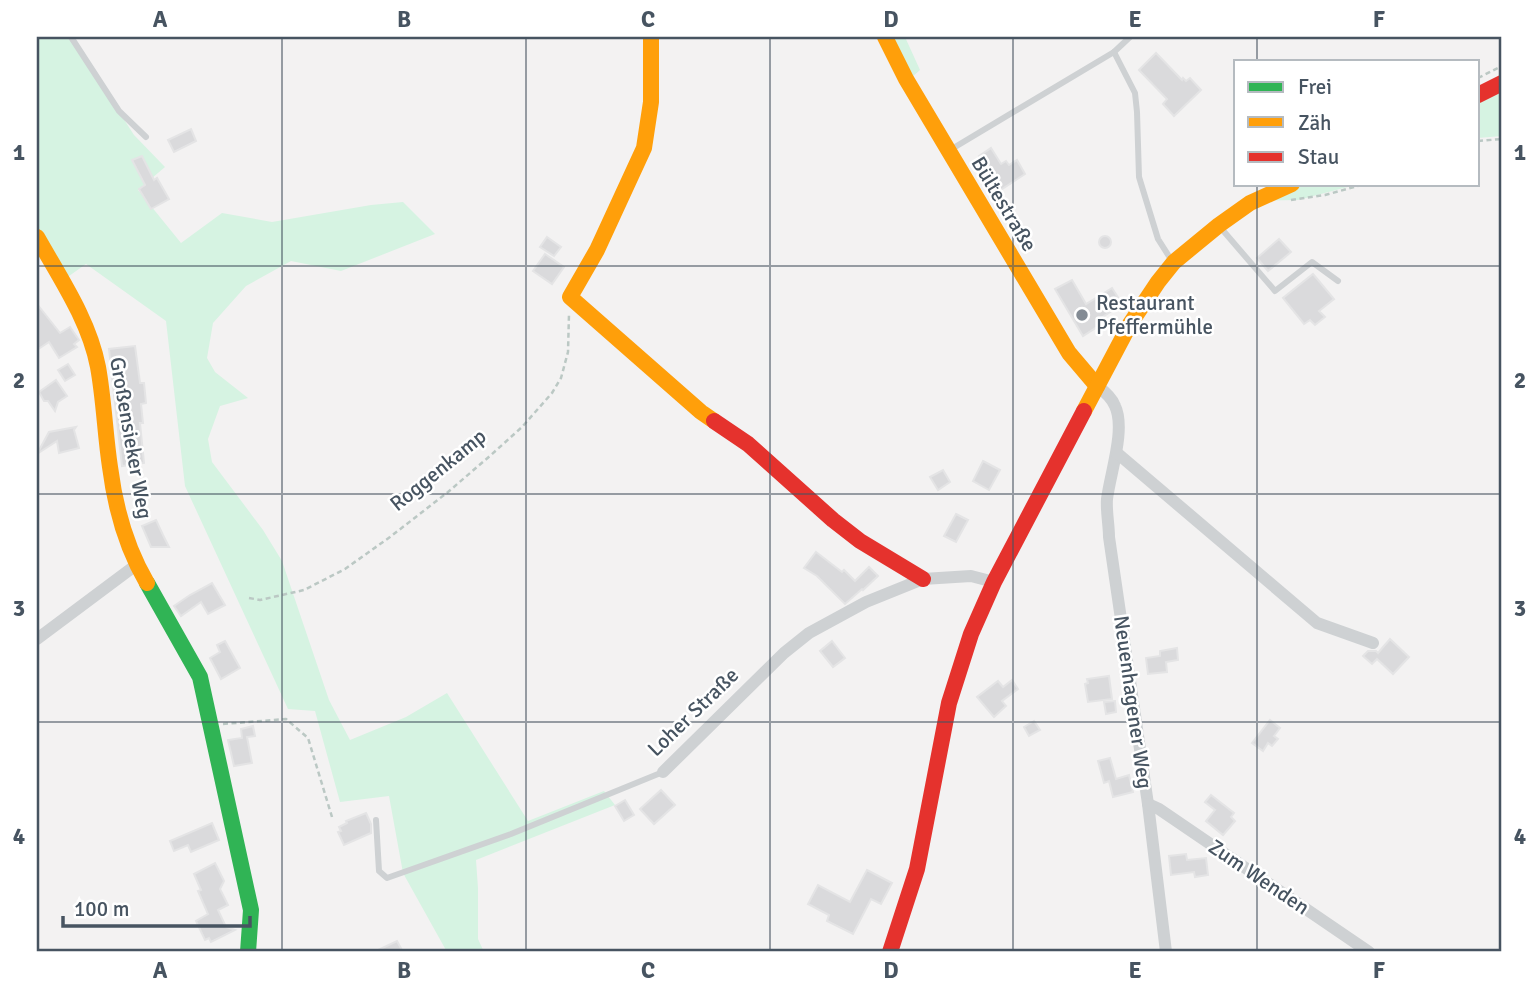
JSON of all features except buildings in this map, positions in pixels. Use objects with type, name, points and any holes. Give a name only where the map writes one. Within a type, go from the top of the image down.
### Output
[{"type":"street","points":[[651,37],[651,103],[644,148],[597,250],[570,297],[701,412],[748,444],[833,520],[860,541],[923,579]]},
{"type":"street","name":"Bültestraße","points":[[885,37],[906,79],[1069,353],[1097,386]]},
{"type":"street","points":[[1480,94],[1502,83]]},
{"type":"street","points":[[890,952],[916,869],[948,702],[971,634],[994,582],[1130,324],[1158,282],[1174,262],[1219,225],[1250,203],[1288,186]]},
{"type":"street","name":"Großensieker Weg","points":[[37,237],[81,317],[92,343],[98,367],[110,471],[136,565],[200,677],[251,909],[248,952]]},
{"type":"street","name":"Neuenhagener Weg","points":[[1097,386],[1116,407],[1118,421],[1117,453],[1107,500],[1109,537],[1148,804],[1166,952]]},
{"type":"street","points":[[1117,453],[1317,623],[1373,643]]},
{"type":"street","points":[[37,639],[136,565]]},
{"type":"street","name":"Loher Straße","points":[[663,772],[809,633],[866,602],[923,579],[971,576],[994,582]]},
{"type":"street","name":"Zum Wenden","points":[[1148,804],[1159,808],[1369,952]]},
{"type":"lane","points":[[71,37],[119,111],[146,137]]},
{"type":"lane","points":[[948,151],[1114,52],[1130,37]]},
{"type":"lane","points":[[1114,52],[1135,93],[1139,177],[1158,239],[1174,262]]},
{"type":"lane","points":[[1219,225],[1275,292],[1312,262],[1338,281]]},
{"type":"lane","name":"Loher Straße","points":[[376,820],[379,871],[387,877],[511,834],[663,772]]},
{"type":"path","points":[[1480,141],[1502,139]]},
{"type":"path","points":[[1290,201],[1357,186]]},
{"type":"path","name":"Roggenkamp","points":[[249,598],[260,600],[304,590],[345,569],[448,492],[522,427],[552,393],[561,378],[568,352],[570,297]]},
{"type":"path","points":[[211,725],[286,719],[308,738],[332,817]]},
{"type":"green space","points":[[37,37],[71,37],[134,135],[165,167],[138,190],[181,243],[222,213],[272,222],[403,202],[435,234],[341,271],[291,261],[246,286],[213,323],[207,358],[215,372],[248,398],[220,406],[208,439],[212,462],[263,530],[282,561],[329,700],[350,740],[406,717],[447,693],[528,821],[604,791],[615,805],[476,860],[478,939],[484,952],[447,952],[403,873],[389,796],[340,802],[315,711],[288,709],[185,486],[166,321],[86,264],[62,281],[37,236]]},
{"type":"green space","points":[[877,37],[905,37],[920,70],[903,85]]},
{"type":"green space","points":[[1502,75],[1502,136],[1480,138],[1480,86]]},
{"type":"green space","points":[[1276,186],[1351,186],[1298,200],[1246,201]]},
{"type":"traffic: fast","points":[[147,583],[200,677],[251,910],[248,952]]},
{"type":"traffic: slow","points":[[651,37],[651,102],[644,148],[597,250],[570,297],[714,421]]},
{"type":"traffic: slow","points":[[885,37],[906,79],[1069,353],[1097,386]]},
{"type":"traffic: slow","points":[[1084,411],[1130,324],[1174,262],[1250,203],[1288,186]]},
{"type":"traffic: slow","points":[[37,237],[73,300],[94,350],[115,497],[128,542],[147,583]]},
{"type":"traffic: jam","points":[[1480,94],[1502,83]]},
{"type":"traffic: jam","points":[[890,952],[917,869],[949,703],[971,634],[994,582],[1084,411]]},
{"type":"traffic: jam","points":[[714,421],[748,444],[860,541],[923,579]]},
{"type":"place","name":"Restaurant Pfeffermühle","points":[[1082,315]]}]
